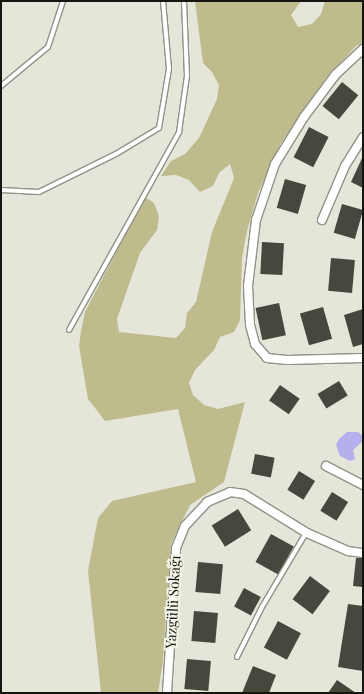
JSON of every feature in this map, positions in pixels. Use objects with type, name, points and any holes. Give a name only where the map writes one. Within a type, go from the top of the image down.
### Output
[{"type":"street","points":[[363,49],[336,74],[304,117],[275,164],[256,220],[248,286],[250,325],[255,344],[267,358],[287,360],[363,358]]},
{"type":"street","points":[[322,220],[345,166],[363,137]]},
{"type":"street","points":[[326,466],[363,485]]},
{"type":"street","name":"Yazgülü Sokağı","points":[[169,692],[176,548],[186,526],[206,502],[230,492],[244,494],[307,533],[348,551],[363,553]]},
{"type":"lane","points":[[1,86],[48,47],[63,1]]},
{"type":"lane","points":[[1,190],[39,192],[116,154],[159,128],[169,69],[163,1]]},
{"type":"lane","points":[[69,330],[179,132],[187,76],[184,1]]},
{"type":"lane","points":[[237,657],[262,607],[307,533]]},
{"type":"shaded area","points":[[195,1],[301,1],[291,15],[298,27],[312,24],[321,14],[325,1],[363,1],[363,43],[356,46],[326,78],[281,143],[258,193],[247,231],[242,258],[240,320],[234,332],[220,337],[214,350],[195,370],[189,383],[193,395],[204,405],[218,409],[245,402],[224,482],[190,505],[171,544],[163,661],[158,693],[101,693],[88,571],[98,518],[112,501],[196,482],[178,409],[105,421],[88,399],[79,346],[81,331],[85,312],[145,197],[154,203],[159,216],[157,230],[140,253],[117,319],[119,332],[176,338],[185,328],[187,313],[196,302],[212,232],[234,178],[230,164],[219,173],[213,186],[200,192],[189,180],[176,175],[161,176],[171,161],[185,154],[199,138],[217,99],[219,85],[212,72],[203,63]]},
{"type":"shaded area","points":[[347,432],[358,432],[363,436],[363,441],[353,450],[355,459],[350,461],[340,456],[336,445],[339,439]]},
{"type":"building","points":[[342,82],[358,95],[339,119],[322,106]]},
{"type":"building","points":[[309,127],[329,137],[313,167],[294,157]]},
{"type":"building","points":[[363,156],[363,188],[351,182]]},
{"type":"building","points":[[285,179],[306,185],[298,214],[277,208]]},
{"type":"building","points":[[342,204],[363,210],[355,239],[334,233]]},
{"type":"building","points":[[262,242],[284,243],[282,275],[260,274]]},
{"type":"building","points":[[331,258],[355,260],[352,293],[328,291]]},
{"type":"building","points":[[279,303],[286,335],[262,340],[256,308]]},
{"type":"building","points":[[323,307],[332,339],[309,345],[300,314]]},
{"type":"building","points":[[363,309],[363,344],[353,347],[344,315]]},
{"type":"building","points":[[339,381],[348,396],[326,408],[318,394]]},
{"type":"building","points":[[280,385],[300,399],[289,414],[269,401]]},
{"type":"building","points":[[255,454],[275,458],[271,477],[251,474]]},
{"type":"building","points":[[299,471],[315,481],[303,500],[287,490]]},
{"type":"building","points":[[332,492],[348,502],[336,521],[320,511]]},
{"type":"building","points":[[238,509],[251,530],[225,547],[212,525]]},
{"type":"building","points":[[271,534],[294,547],[278,575],[255,562]]},
{"type":"building","points":[[356,558],[363,558],[363,587],[353,586]]},
{"type":"building","points":[[198,562],[223,564],[220,594],[195,592]]},
{"type":"building","points":[[310,576],[330,591],[313,614],[293,599]]},
{"type":"building","points":[[244,588],[261,597],[251,615],[234,607]]},
{"type":"building","points":[[348,604],[363,606],[363,671],[338,667]]},
{"type":"building","points":[[194,611],[218,613],[215,643],[191,641]]},
{"type":"building","points":[[278,621],[301,633],[287,660],[264,647]]},
{"type":"building","points":[[187,659],[211,661],[208,691],[184,689]]},
{"type":"building","points":[[253,666],[276,675],[269,693],[242,693]]},
{"type":"building","points":[[337,680],[356,693],[328,693]]}]
